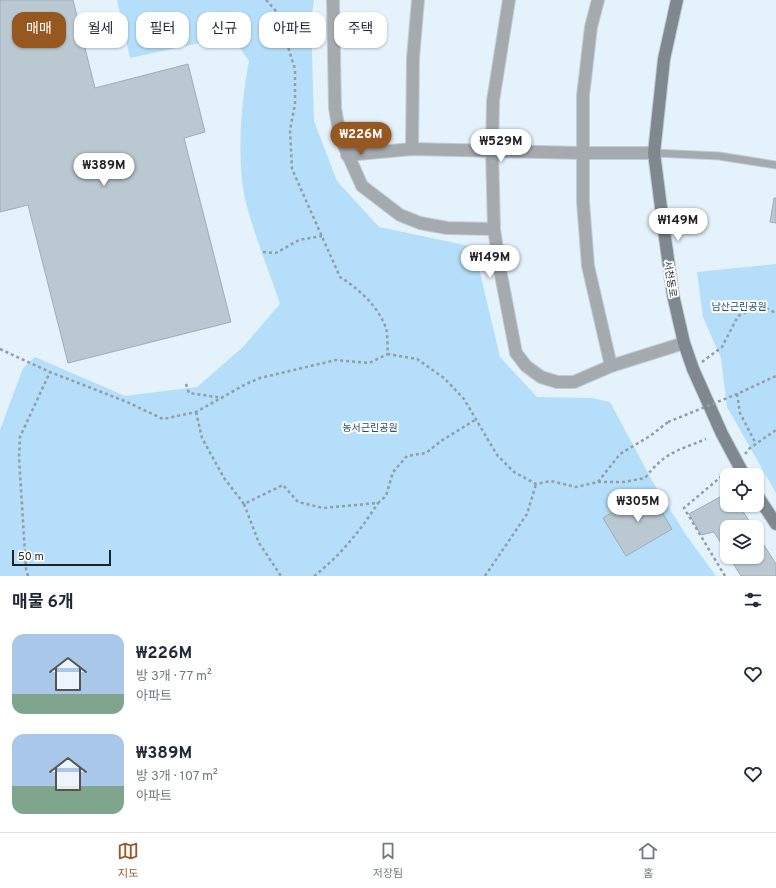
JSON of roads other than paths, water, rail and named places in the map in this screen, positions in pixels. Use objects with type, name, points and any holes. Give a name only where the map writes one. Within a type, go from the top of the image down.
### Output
[{"type":"street","points":[[333,0],[335,108],[340,137],[362,186],[400,216],[420,223],[447,228],[494,229]]},
{"type":"street","points":[[412,149],[413,58],[418,0]]},
{"type":"street","points":[[509,0],[493,101],[492,150],[494,229],[516,353],[526,366],[541,377],[557,382],[574,382],[612,366],[684,343]]},
{"type":"street","points":[[598,0],[592,26],[583,96],[583,202],[588,266],[612,366]]},
{"type":"street","name":"서천동로","points":[[677,0],[664,59],[654,153],[673,295],[684,343],[693,369],[722,434],[740,468]]},
{"type":"street","points":[[347,155],[412,149],[492,150],[582,154],[654,153]]},
{"type":"street","points":[[764,506],[776,524]]},
{"type":"lane","points":[[654,153],[719,156],[776,165]]},
{"type":"park label","name":"남산근린공원","points":[[739,306]]},
{"type":"park label","name":"농서근린공원","points":[[370,427]]}]
